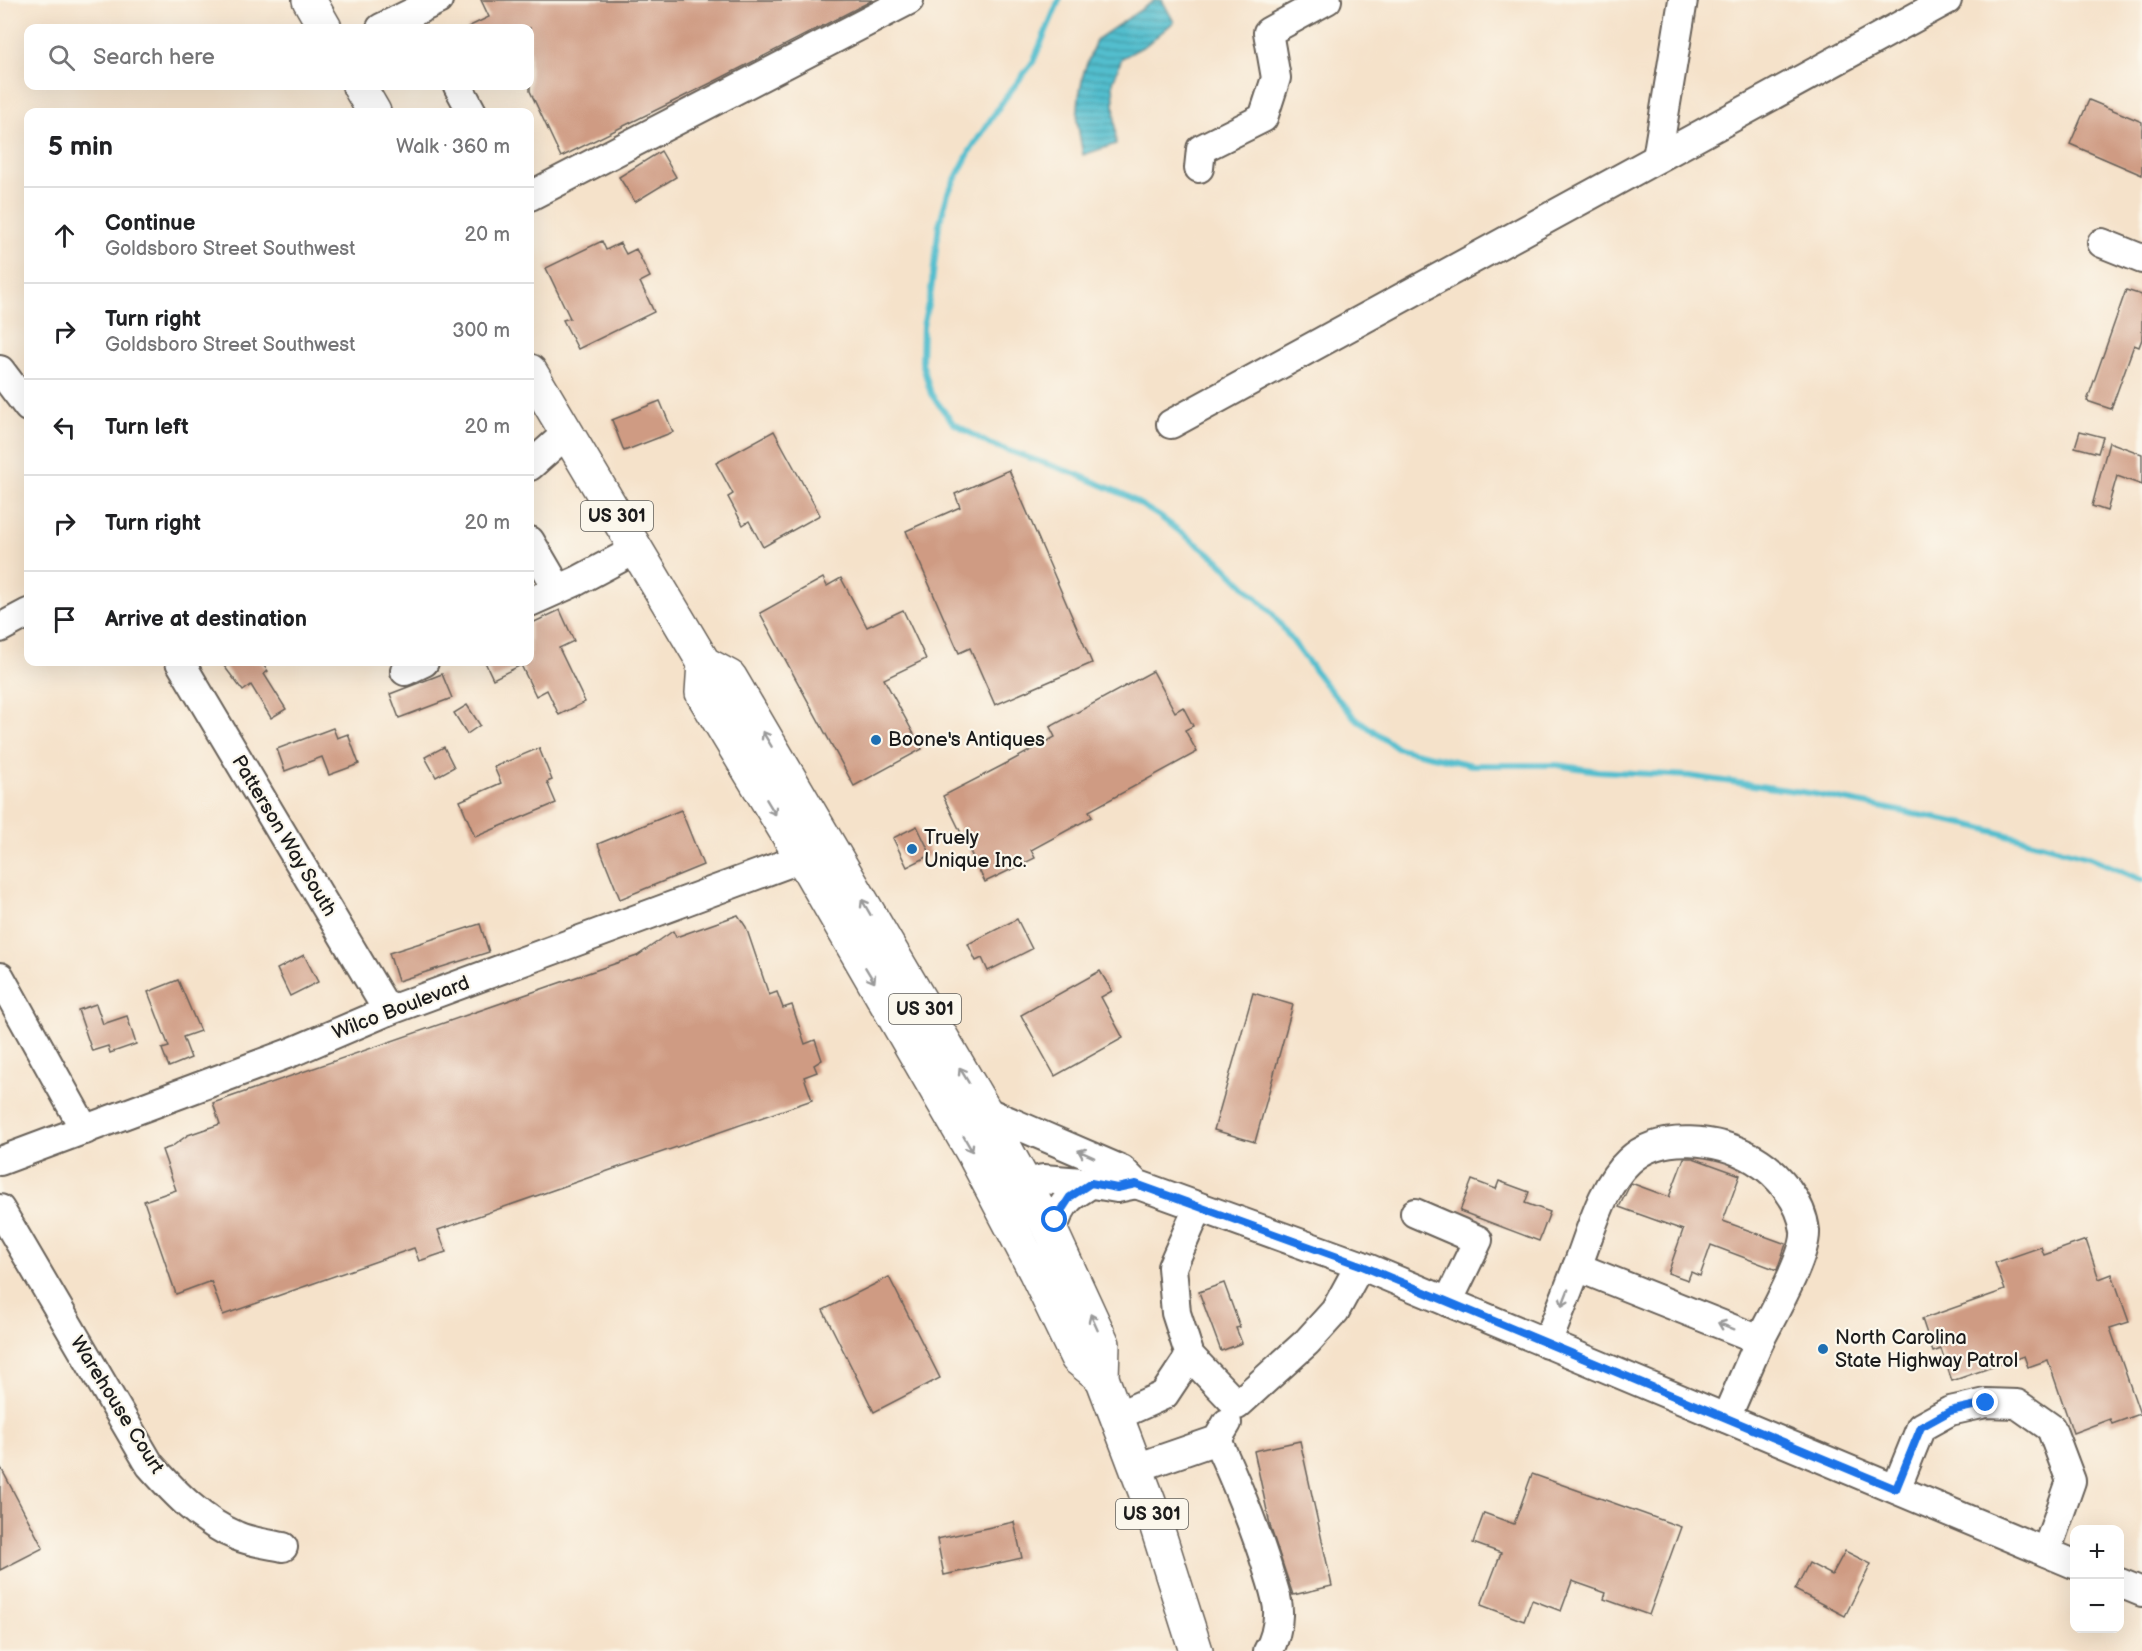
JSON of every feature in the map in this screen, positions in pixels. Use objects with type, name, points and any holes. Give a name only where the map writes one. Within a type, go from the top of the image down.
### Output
[{"type":"highway","points":[[309,0],[323,24]]},
{"type":"highway","points":[[360,90],[372,108]]},
{"type":"highway","name":"US 301","points":[[534,378],[704,663],[730,677],[985,1111],[1012,1192],[1077,1358],[1102,1378]]},
{"type":"highway","name":"US 301","points":[[704,663],[702,693],[802,858],[1012,1192],[1052,1233],[1103,1344],[1102,1378],[1136,1468],[1196,1651]]},
{"type":"street","points":[[534,194],[909,0]]},
{"type":"street","points":[[1199,168],[1201,149],[1263,118],[1276,78],[1268,32],[1327,0]]},
{"type":"street","points":[[1657,158],[1683,0]]},
{"type":"street","points":[[1171,424],[1947,0]]},
{"type":"street","points":[[394,24],[428,13]]},
{"type":"street","points":[[460,90],[470,108]]},
{"type":"street","points":[[2102,243],[2142,259]]},
{"type":"street","points":[[0,370],[24,402]]},
{"type":"street","points":[[534,462],[567,433]]},
{"type":"street","points":[[534,549],[558,590]]},
{"type":"street","points":[[534,600],[637,549]]},
{"type":"street","points":[[0,628],[24,615]]},
{"type":"street","name":"Patterson Way South","points":[[182,666],[388,1011]]},
{"type":"street","name":"Wilco Boulevard","points":[[0,1161],[292,1052],[388,1011],[802,858]]},
{"type":"street","points":[[0,977],[85,1130]]},
{"type":"street","points":[[985,1111],[1122,1170],[1136,1184],[1360,1265],[2070,1562]]},
{"type":"street","points":[[1547,1344],[1605,1195],[1630,1159],[1651,1147],[1674,1140],[1714,1145],[1754,1159],[1783,1183],[1800,1208],[1805,1233],[1801,1254],[1726,1418]]},
{"type":"street","points":[[1012,1192],[1043,1179],[1091,1183],[1117,1188],[1136,1184]]},
{"type":"street","points":[[1052,1233],[1055,1220],[1070,1197],[1091,1183]]},
{"type":"street","points":[[1198,1208],[1172,1267],[1176,1313],[1190,1356],[1237,1405]]},
{"type":"street","name":"Warehouse Court","points":[[0,1209],[150,1465],[174,1491],[201,1514],[231,1533],[283,1547]]},
{"type":"street","points":[[1415,1213],[1478,1240],[1448,1302]]},
{"type":"street","points":[[1136,1468],[1217,1440],[1237,1405],[1306,1342],[1335,1311],[1360,1265]]},
{"type":"street","points":[[1577,1266],[1760,1340]]},
{"type":"street","points":[[1117,1416],[1164,1395],[1190,1356]]},
{"type":"street","points":[[1896,1489],[1921,1427],[1950,1411],[1986,1403],[2017,1404],[2052,1428],[2072,1481],[2046,1552]]},
{"type":"street","points":[[1217,1440],[1258,1540],[1273,1586],[1278,1614],[1272,1645],[1268,1651]]},
{"type":"street","points":[[2124,1585],[2142,1592]]},
{"type":"water","points":[[1155,0],[1162,0],[1174,22],[1146,45],[1122,58],[1113,82],[1116,144],[1083,155],[1077,121],[1079,96],[1084,71],[1096,40]]},
{"type":"building","points":[[481,0],[873,0],[561,157],[530,91],[534,90],[534,24],[474,24],[489,17]]},
{"type":"building","points":[[2089,100],[2142,122],[2142,175],[2070,144]]},
{"type":"building","points":[[661,151],[676,177],[635,202],[619,177]]},
{"type":"building","points":[[602,241],[606,250],[620,243],[626,254],[636,249],[650,277],[640,282],[654,312],[578,349],[563,320],[570,318],[546,268]]},
{"type":"building","points":[[2126,290],[2142,295],[2142,339],[2139,347],[2134,345],[2111,409],[2087,401]]},
{"type":"building","points":[[660,401],[673,432],[624,451],[612,420]]},
{"type":"building","points":[[774,431],[820,515],[763,547],[749,521],[743,525],[728,497],[733,494],[716,463]]},
{"type":"building","points":[[2080,431],[2103,437],[2098,453],[2075,447]]},
{"type":"building","points":[[2109,442],[2142,454],[2142,485],[2117,476],[2107,511],[2092,506]]},
{"type":"building","points":[[1009,470],[1092,663],[995,705],[970,648],[959,653],[906,531],[960,507],[955,494]]},
{"type":"building","points":[[823,578],[827,586],[841,578],[867,627],[903,610],[926,659],[884,679],[922,749],[854,786],[760,613]]},
{"type":"building","points":[[560,610],[574,641],[559,648],[585,702],[559,715],[547,690],[536,696],[521,666],[534,666],[534,622]]},
{"type":"building","points":[[224,666],[264,666],[268,671],[264,674],[286,709],[271,718],[251,685],[243,691]]},
{"type":"building","points":[[487,666],[519,666],[493,679]]},
{"type":"building","points":[[1153,671],[1175,712],[1183,707],[1193,726],[1185,730],[1197,752],[1089,811],[1092,817],[1031,850],[1035,858],[985,882],[943,796],[1055,737],[1050,727]]},
{"type":"building","points":[[442,674],[452,698],[399,718],[390,694]]},
{"type":"building","points":[[467,705],[480,725],[467,734],[454,713]]},
{"type":"building","points":[[333,728],[337,738],[348,734],[359,764],[329,775],[322,757],[285,771],[277,749]]},
{"type":"building","points":[[444,747],[454,767],[436,777],[425,757]]},
{"type":"building","points":[[539,748],[552,780],[547,782],[556,803],[475,837],[460,801],[501,783],[494,767]]},
{"type":"building","points":[[681,810],[703,865],[620,899],[598,844]]},
{"type":"building","points":[[917,826],[931,855],[907,867],[893,838]]},
{"type":"building","points":[[738,915],[746,927],[769,995],[777,992],[783,1008],[792,1005],[805,1044],[815,1040],[822,1060],[814,1065],[817,1072],[804,1077],[812,1100],[438,1230],[446,1252],[419,1261],[414,1248],[223,1315],[211,1281],[176,1294],[144,1201],[176,1190],[162,1150],[171,1147],[188,1135],[220,1124],[213,1103],[637,956],[673,931],[676,937]]},
{"type":"building","points":[[1017,919],[1032,949],[988,971],[982,958],[976,961],[968,944]]},
{"type":"building","points":[[480,924],[489,952],[398,981],[389,953]]},
{"type":"building","points":[[304,955],[318,982],[290,996],[277,969]]},
{"type":"building","points":[[1100,971],[1112,991],[1101,997],[1123,1038],[1055,1076],[1021,1015]]},
{"type":"building","points":[[178,980],[200,1031],[183,1037],[191,1058],[169,1067],[162,1049],[169,1047],[148,992]]},
{"type":"building","points":[[1253,993],[1293,1005],[1255,1142],[1214,1130]]},
{"type":"building","points":[[96,1004],[103,1024],[127,1016],[136,1044],[110,1053],[108,1046],[92,1051],[78,1010]]},
{"type":"building","points":[[1684,1158],[1693,1158],[1740,1175],[1723,1221],[1786,1244],[1777,1270],[1711,1245],[1700,1276],[1691,1272],[1688,1280],[1668,1273],[1683,1230],[1619,1207],[1631,1183],[1669,1197]]},
{"type":"building","points":[[1472,1180],[1496,1189],[1499,1181],[1529,1192],[1525,1203],[1550,1212],[1539,1241],[1460,1211]]},
{"type":"building","points":[[2086,1240],[2099,1279],[2112,1274],[2129,1322],[2110,1328],[2140,1414],[2112,1424],[2110,1419],[2073,1433],[2048,1360],[2028,1367],[2024,1356],[1952,1381],[1941,1349],[1933,1352],[1922,1319],[2005,1290],[1995,1263],[2041,1247],[2044,1255]]},
{"type":"building","points":[[889,1277],[940,1378],[874,1412],[823,1310]]},
{"type":"building","points":[[1224,1283],[1240,1327],[1236,1328],[1242,1343],[1221,1351],[1199,1292]]},
{"type":"building","points":[[1300,1441],[1332,1586],[1293,1595],[1271,1529],[1254,1451]]},
{"type":"building","points":[[0,1466],[43,1548],[0,1570]]},
{"type":"building","points":[[1532,1474],[1681,1527],[1649,1615],[1604,1599],[1606,1593],[1572,1581],[1561,1611],[1532,1600],[1524,1621],[1481,1605],[1501,1553],[1473,1543],[1484,1513],[1514,1524]]},
{"type":"building","points":[[1014,1522],[1022,1558],[944,1575],[937,1539]]},
{"type":"building","points":[[1845,1551],[1871,1564],[1845,1616],[1795,1590],[1809,1563],[1832,1575]]},
{"type":"waterway","points":[[1059,0],[1033,62],[1003,101],[970,151],[948,193],[939,225],[931,291],[923,326],[922,362],[931,394],[953,423],[989,444],[1076,474],[1125,495],[1159,516],[1217,559],[1271,612],[1324,683],[1354,717],[1397,748],[1472,765],[1557,765],[1598,771],[1689,776],[1809,793],[1970,825],[2089,857],[2142,880]]},
{"type":"place","name":"Boone's Antiques","points":[[876,740]]},
{"type":"place","name":"Truely Unique Inc.","points":[[912,849]]},
{"type":"place","name":"North Carolina State Highway Patrol","points":[[1823,1349]]},
{"type":"route","points":[[1055,1220],[1070,1197],[1084,1190],[1091,1183],[1117,1188],[1136,1184],[1360,1265],[1896,1489],[1921,1427],[1950,1411],[1986,1403]]}]
